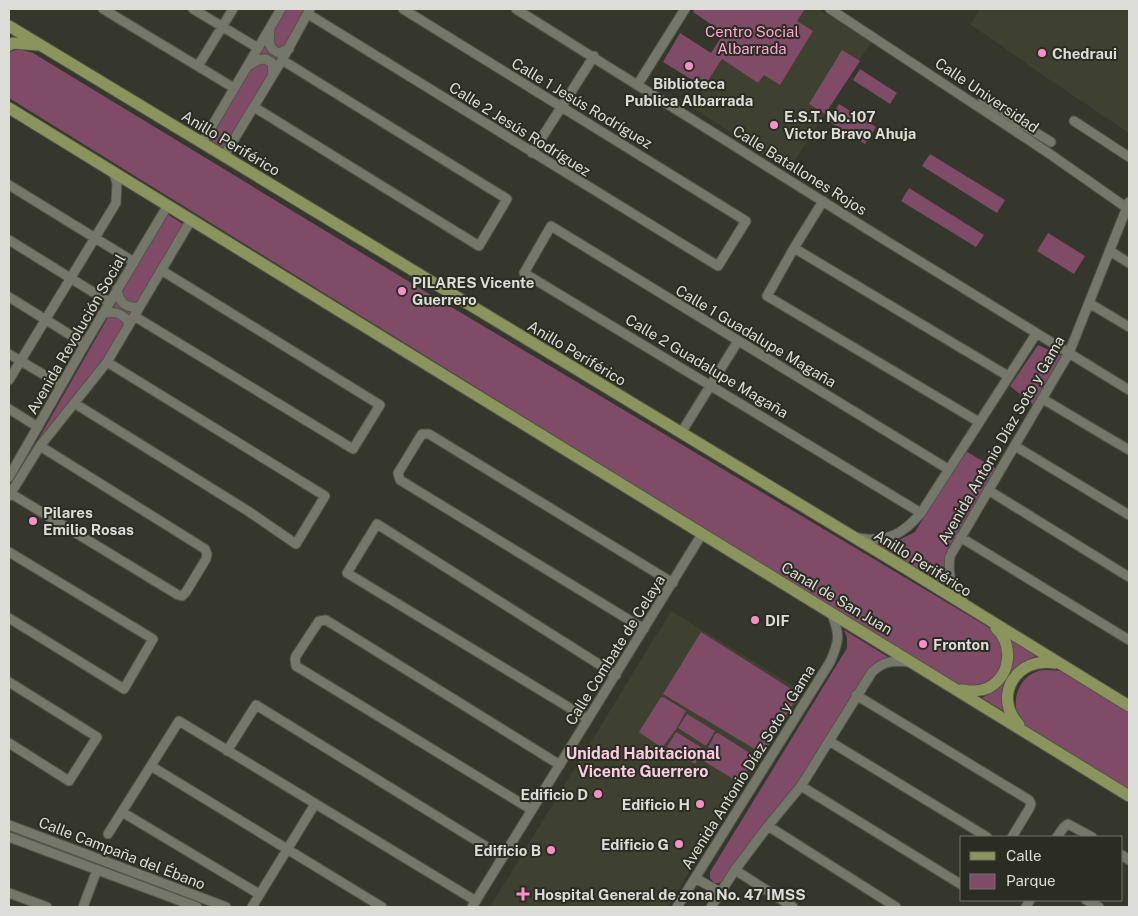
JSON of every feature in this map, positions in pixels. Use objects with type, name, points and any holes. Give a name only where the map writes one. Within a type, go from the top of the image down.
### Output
[{"type":"main road","name":"Anillo Periférico","points":[[9,26],[1129,706]]},
{"type":"main road","points":[[9,45],[13,43],[40,45]]},
{"type":"main road","points":[[9,108],[702,534]]},
{"type":"main road","name":"Canal de San Juan","points":[[702,534],[957,689]]},
{"type":"main road","points":[[957,689],[972,692],[988,688],[1004,672],[1008,648],[1002,633],[989,621]]},
{"type":"main road","points":[[1024,730],[1013,719],[1008,704],[1009,688],[1014,678],[1029,664],[1044,661],[1059,664]]},
{"type":"main road","points":[[957,689],[1129,796]]},
{"type":"street","points":[[103,9],[234,88]]},
{"type":"street","points":[[193,9],[258,48]]},
{"type":"street","points":[[198,66],[233,9]]},
{"type":"street","points":[[202,143],[281,9]]},
{"type":"street","name":"Calle 1 Jesús Rodríguez","points":[[403,9],[746,221],[718,266]]},
{"type":"street","name":"Calle Batallones Rojos","points":[[516,9],[1036,334],[1129,390]]},
{"type":"street","points":[[638,84],[686,9]]},
{"type":"street","name":"Calle Universidad","points":[[830,9],[1015,125],[1128,205]]},
{"type":"street","points":[[224,156],[309,11]]},
{"type":"street","name":"Calle 2 Jesús Rodríguez","points":[[309,11],[532,153],[718,266]]},
{"type":"street","points":[[270,26],[269,44],[271,48],[279,53],[289,48]]},
{"type":"street","points":[[532,153],[594,56]]},
{"type":"street","points":[[247,66],[264,58],[272,63],[273,75]]},
{"type":"street","points":[[254,107],[479,246],[507,199],[282,60]]},
{"type":"street","points":[[983,99],[1015,125],[1051,142]]},
{"type":"street","points":[[1074,121],[1129,157]]},
{"type":"street","points":[[9,380],[116,202],[117,183],[113,172]]},
{"type":"street","points":[[9,184],[134,262]]},
{"type":"street","points":[[823,201],[767,296],[978,422]]},
{"type":"street","name":"Avenida Revolución Social","points":[[9,477],[102,314],[168,205]]},
{"type":"street","name":"Avenida Antonio Díaz Soto y Gama","points":[[967,608],[954,590],[950,579],[948,569],[950,556],[1069,353],[1128,205]]},
{"type":"street","name":"Avenida Revolución Social","points":[[10,494],[40,446],[107,362],[191,220]]},
{"type":"street","name":"Calle 1 Guadalupe Magaña","points":[[551,226],[948,469]]},
{"type":"street","name":"Calle 2 Guadalupe Magaña","points":[[551,226],[524,273],[921,512]]},
{"type":"street","points":[[9,240],[110,302]]},
{"type":"street","points":[[794,248],[1008,376]]},
{"type":"street","points":[[1110,251],[1129,263]]},
{"type":"street","points":[[134,316],[353,449],[380,405],[161,270]]},
{"type":"street","points":[[117,289],[119,298],[124,304],[130,307],[140,306]]},
{"type":"street","points":[[9,297],[85,344]]},
{"type":"street","points":[[1089,303],[1129,328]]},
{"type":"street","points":[[102,314],[116,312],[128,321],[128,327]]},
{"type":"street","points":[[854,538],[872,540],[885,538],[898,534],[909,527],[921,512],[1036,334]]},
{"type":"street","points":[[681,433],[738,341]]},
{"type":"street","points":[[9,354],[61,385]]},
{"type":"street","points":[[74,403],[248,511],[296,544],[325,496],[107,362]]},
{"type":"street","points":[[1043,399],[1129,450]]},
{"type":"street","points":[[9,409],[38,427]]},
{"type":"street","points":[[644,629],[400,480],[398,473],[420,437],[422,434],[429,434],[673,583]]},
{"type":"street","points":[[10,494],[178,595],[182,596],[186,592],[206,559],[207,554],[205,550],[40,446]]},
{"type":"street","points":[[1014,446],[1129,515]]},
{"type":"street","points":[[988,490],[1129,577]]},
{"type":"street","points":[[588,719],[347,573],[376,524],[616,674]]},
{"type":"street","name":"Calle Combate de Celaya","points":[[474,904],[702,534]]},
{"type":"street","points":[[960,537],[1129,640]]},
{"type":"street","points":[[9,552],[154,639],[124,689],[9,618]]},
{"type":"street","name":"Avenida Antonio Díaz Soto y Gama","points":[[677,907],[830,662],[837,647],[838,630],[830,611]]},
{"type":"street","points":[[532,810],[296,666],[296,656],[316,624],[326,620],[560,765]]},
{"type":"street","points":[[710,907],[768,826],[801,786],[872,672],[882,663],[894,661],[915,663]]},
{"type":"street","points":[[9,682],[97,737],[69,781],[9,743]]},
{"type":"street","points":[[856,695],[1029,800],[1031,804],[1029,809],[1013,836]]},
{"type":"street","points":[[227,751],[256,705],[503,857]]},
{"type":"street","points":[[108,834],[179,721],[474,904]]},
{"type":"street","points":[[829,741],[985,836]]},
{"type":"street","points":[[151,766],[382,907]]},
{"type":"street","points":[[801,786],[960,884]]},
{"type":"street","points":[[252,907],[315,804]]},
{"type":"street","points":[[122,812],[259,894]]},
{"type":"street","points":[[1058,836],[1068,824],[1090,836]]},
{"type":"street","name":"Calle Campaña del Ébano","points":[[9,826],[226,907]]},
{"type":"street","points":[[768,826],[896,907]]},
{"type":"street","name":"Calle Campaña del Ébano","points":[[9,837],[198,907]]},
{"type":"street","points":[[83,907],[97,870]]},
{"type":"street","points":[[735,870],[793,907]]},
{"type":"street","points":[[695,878],[720,892]]},
{"type":"street","points":[[167,896],[170,886]]},
{"type":"street","points":[[9,893],[46,907]]},
{"type":"street","points":[[1088,901],[1099,907]]},
{"type":"shaded area","points":[[805,9],[818,9],[871,42],[788,171],[692,107],[722,59],[758,83]]},
{"type":"shaded area","points":[[980,9],[1129,9],[1129,133],[970,24]]},
{"type":"shaded area","points":[[671,611],[803,692],[667,907],[490,907]]},
{"type":"green space","points":[[286,9],[314,9],[229,153],[209,141]]},
{"type":"green space","name":"Centro Social Albarrada","points":[[695,9],[805,9],[797,21],[813,31],[780,85],[764,75],[758,83],[722,59],[704,87],[663,62],[680,33],[711,53],[724,33],[693,12]]},
{"type":"green space","points":[[19,49],[33,53],[426,292],[993,630],[1000,637],[1006,661],[990,685],[960,687],[9,98],[9,52]]},
{"type":"green space","points":[[842,50],[860,61],[825,114],[809,104]]},
{"type":"green space","points":[[860,69],[897,93],[890,104],[853,80]]},
{"type":"green space","points":[[839,104],[876,127],[865,144],[828,121]]},
{"type":"green space","points":[[930,154],[1005,200],[997,213],[922,166]]},
{"type":"green space","points":[[909,188],[984,235],[976,247],[901,201]]},
{"type":"green space","points":[[167,214],[186,226],[107,360],[27,459]]},
{"type":"green space","points":[[1048,233],[1085,256],[1074,274],[1037,251]]},
{"type":"green space","points":[[1038,345],[1064,357],[1035,406],[1010,386]]},
{"type":"green space","points":[[964,450],[996,469],[946,552],[945,571],[950,590],[876,545],[897,541],[915,532]]},
{"type":"green space","points":[[844,630],[888,657],[874,665],[802,783],[725,881],[714,883],[710,878],[710,872],[847,648],[847,638]]},
{"type":"green space","points":[[701,632],[799,694],[763,754],[663,694]]},
{"type":"green space","points":[[1012,639],[1036,656],[1020,665],[1010,678],[1005,694],[1005,712],[982,698],[990,693],[1012,649]]},
{"type":"green space","points":[[1047,670],[1063,671],[1129,713],[1129,789],[1030,730],[1020,720],[1017,712],[1016,698],[1021,685],[1030,675]]},
{"type":"green space","points":[[661,697],[686,711],[662,748],[639,732]]},
{"type":"green space","points":[[687,714],[715,731],[706,746],[678,728]]},
{"type":"green space","points":[[676,732],[704,749],[695,764],[667,747]]},
{"type":"green space","points":[[718,733],[756,757],[740,782],[702,760],[715,734]]},
{"type":"place","name":"Chedraui","points":[[1042,53]]},
{"type":"place","name":"Biblioteca Publica Albarrada","points":[[689,66]]},
{"type":"place","name":"E.S.T. No.107 Victor Bravo Ahuja","points":[[774,125]]},
{"type":"place","name":"PILARES Vicente Guerrero","points":[[402,291]]},
{"type":"place","name":"Pilares Emilio Rosas","points":[[33,521]]},
{"type":"place","name":"DIF","points":[[755,620]]},
{"type":"place","name":"Fronton","points":[[923,644]]},
{"type":"place","name":"Edificio D","points":[[598,794]]},
{"type":"place","name":"Edificio H","points":[[700,804]]},
{"type":"place","name":"Edificio G","points":[[679,844]]},
{"type":"place","name":"Edificio B","points":[[551,850]]},
{"type":"place","name":"Hospital General de zona No. 47 IMSS","points":[[523,894]]},
{"type":"district","name":"Unidad Habitacional Vicente Guerrero","points":[[643,762]]}]
